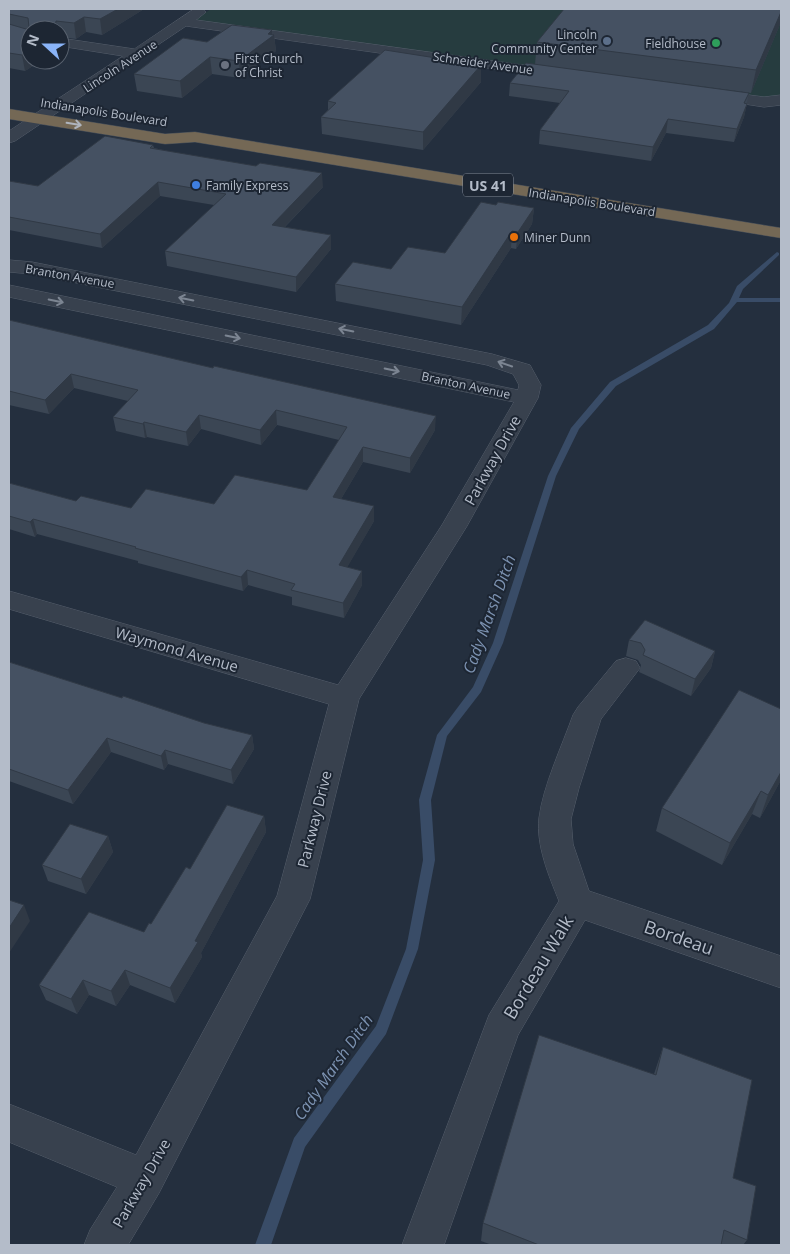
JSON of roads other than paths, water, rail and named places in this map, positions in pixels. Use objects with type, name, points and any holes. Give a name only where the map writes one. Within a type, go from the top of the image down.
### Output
[{"type":"highway","name":"Indianapolis Boulevard","points":[[34,101],[77,108]]},
{"type":"highway","name":"Indianapolis Boulevard","points":[[9,114],[166,139],[195,137],[781,233]]},
{"type":"highway","name":"Indianapolis Boulevard","points":[[174,124],[182,125],[195,137]]},
{"type":"street","name":"Lincoln Avenue","points":[[9,138],[205,9]]},
{"type":"street","name":"Schneider Avenue","points":[[184,22],[578,76]]},
{"type":"street","points":[[70,44],[138,54]]},
{"type":"street","points":[[696,93],[764,102],[781,100]]},
{"type":"street","name":"Branton Avenue","points":[[9,266],[32,268],[492,360],[522,370],[530,385],[527,398],[9,291]]},
{"type":"street","name":"Parkway Drive","points":[[105,1245],[146,1179],[293,900],[345,698],[454,526],[527,398]]},
{"type":"street","name":"Waymond Avenue","points":[[9,600],[345,698]]},
{"type":"street","name":"Bordeau Walk","points":[[423,1245],[502,1027],[578,902],[566,876],[557,844],[555,820],[563,788],[588,715],[626,668]]},
{"type":"street","name":"Bordeau","points":[[578,902],[781,972]]},
{"type":"street","points":[[9,1122],[146,1179]]},
{"type":"waterway","name":"Cady Marsh Ditch","points":[[263,1245],[299,1143],[381,1030],[412,949],[429,860],[425,800],[442,735],[477,689],[498,643],[552,476],[575,428],[613,384],[711,327],[732,304],[740,288],[777,254]]},
{"type":"waterway","points":[[735,300],[781,300]]},
{"type":"place","name":"Lincoln Community Center","points":[[607,41]]},
{"type":"place","name":"Fieldhouse","points":[[716,43]]},
{"type":"place","name":"First Church of Christ","points":[[225,65]]},
{"type":"place","name":"Family Express","points":[[196,185]]},
{"type":"place","name":"Miner Dunn","points":[[514,237]]}]
